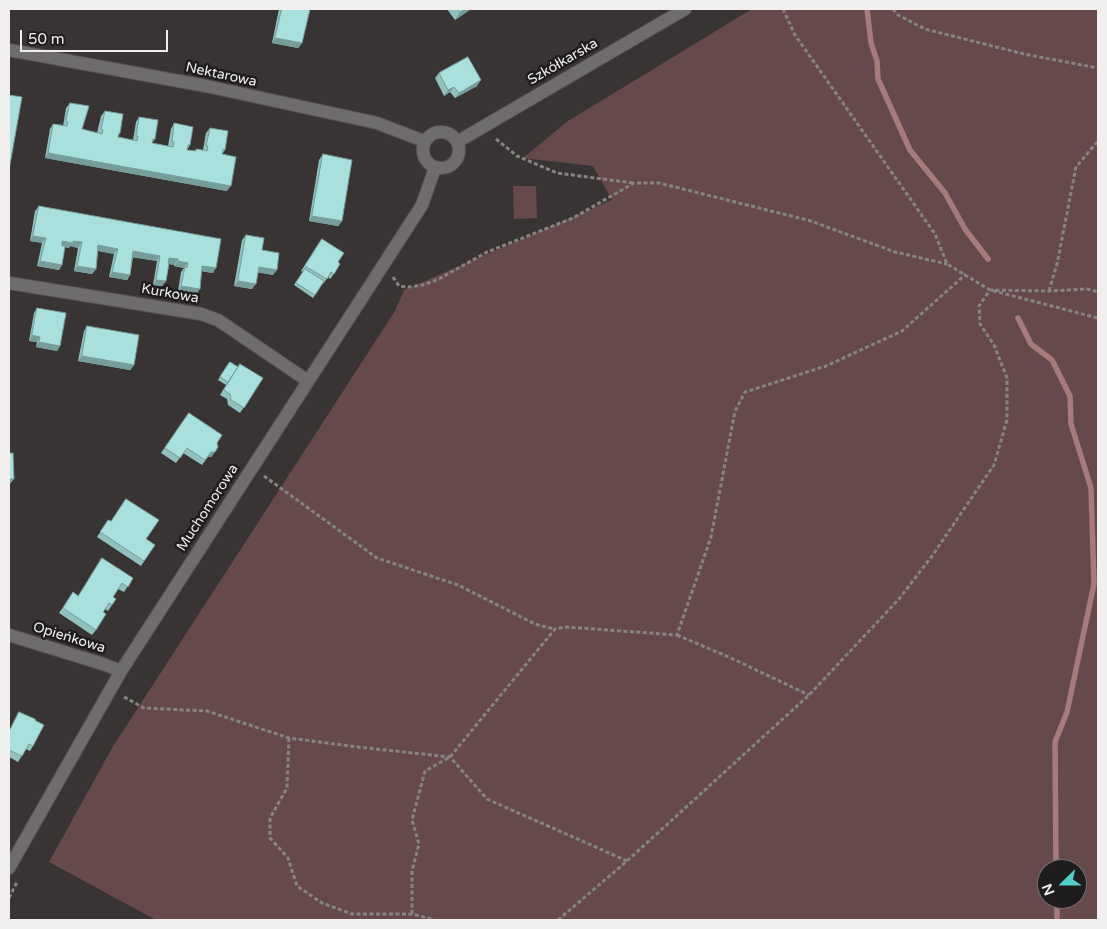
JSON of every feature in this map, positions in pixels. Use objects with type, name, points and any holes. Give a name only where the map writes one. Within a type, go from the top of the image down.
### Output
[{"type":"street","name":"Szkółkarska","points":[[457,142],[685,9]]},
{"type":"street","name":"Nektarowa","points":[[9,50],[206,86],[368,121],[386,125],[424,141]]},
{"type":"street","points":[[439,132],[450,135],[457,142],[459,149],[456,160],[448,167],[442,169],[435,168],[424,157],[422,151],[424,141],[434,133],[439,132]]},
{"type":"street","name":"Muchomorowa","points":[[9,868],[121,671],[422,205],[435,168]]},
{"type":"street","name":"Kurkowa","points":[[9,283],[200,314],[218,320],[308,381]]},
{"type":"street","name":"Opieńkowa","points":[[9,635],[121,671]]},
{"type":"path","points":[[783,9],[795,34],[935,234],[947,264]]},
{"type":"path","points":[[893,9],[898,15],[925,29],[1024,54],[1098,68]]},
{"type":"path","points":[[496,139],[516,156],[557,173],[634,183],[659,183],[811,220],[895,252],[947,264],[990,290],[1098,318]]},
{"type":"path","points":[[1048,291],[1057,264],[1076,167],[1098,141]]},
{"type":"path","points":[[396,279],[400,286],[408,287],[423,285],[440,279],[487,252],[573,218],[634,183]]},
{"type":"path","points":[[678,636],[712,537],[735,411],[745,392],[826,366],[902,331],[966,274]]},
{"type":"path","points":[[990,290],[1048,291],[1087,289],[1098,292]]},
{"type":"path","points":[[558,920],[628,861],[809,695],[899,599],[932,556],[994,465],[1007,420],[1007,378],[994,346],[980,324],[979,306],[990,290]]},
{"type":"path","points":[[264,476],[377,558],[458,585],[534,624],[555,629],[566,627],[678,636],[731,658],[809,695]]},
{"type":"path","points":[[412,914],[412,871],[419,844],[412,820],[425,771],[450,757],[555,629]]},
{"type":"path","points":[[123,696],[144,708],[207,711],[289,738],[450,757],[487,799],[628,861]]},
{"type":"path","points":[[289,738],[287,788],[270,818],[270,838],[288,858],[298,886],[322,904],[352,914],[412,914],[435,920]]},
{"type":"shaded area","points":[[752,9],[1098,9],[1098,920],[156,920],[49,862],[112,748],[395,311],[404,290],[612,200],[593,166],[523,158],[568,121]]},
{"type":"shaded area","points":[[513,186],[536,186],[537,218],[514,219]]},
{"type":"building","points":[[282,9],[310,9],[302,43],[275,38]]},
{"type":"building","points":[[468,57],[481,80],[459,93],[454,87],[448,90],[439,73]]},
{"type":"building","points":[[9,95],[22,97],[9,170]]},
{"type":"building","points":[[70,103],[89,106],[82,129],[102,134],[103,130],[101,129],[105,111],[123,114],[118,137],[137,141],[139,117],[158,120],[155,139],[153,139],[152,143],[162,145],[173,147],[174,123],[193,127],[190,145],[188,145],[187,150],[207,151],[208,146],[206,146],[210,128],[228,131],[225,150],[223,149],[222,154],[236,157],[231,186],[48,153],[53,124],[67,126],[68,122],[66,121]]},
{"type":"building","points":[[323,154],[352,160],[342,221],[312,216]]},
{"type":"building","points":[[39,206],[221,239],[216,268],[202,266],[200,289],[181,286],[185,267],[187,268],[188,263],[178,261],[178,259],[169,258],[166,281],[156,280],[160,256],[133,251],[130,275],[112,272],[118,249],[98,245],[96,269],[77,266],[82,242],[62,241],[62,246],[65,246],[62,265],[40,261],[46,238],[33,236]]},
{"type":"building","points":[[246,235],[264,238],[262,250],[279,253],[277,270],[259,267],[256,284],[238,281]]},
{"type":"building","points":[[322,239],[344,253],[338,262],[340,264],[334,274],[331,272],[327,279],[305,266]]},
{"type":"building","points":[[305,269],[324,281],[315,295],[296,283]]},
{"type":"building","points":[[37,308],[66,313],[60,346],[39,342],[40,337],[32,335]]},
{"type":"building","points":[[87,326],[139,335],[134,365],[82,356]]},
{"type":"building","points":[[230,362],[238,367],[228,382],[220,377]]},
{"type":"building","points":[[240,364],[263,378],[244,408],[231,400],[230,394],[224,390]]},
{"type":"building","points":[[189,413],[222,435],[217,443],[218,447],[215,452],[211,452],[205,460],[187,448],[180,458],[165,448]]},
{"type":"building","points":[[9,453],[13,453],[14,479],[9,479]]},
{"type":"building","points":[[126,499],[159,520],[146,539],[155,545],[144,561],[100,532],[108,520],[111,521]]},
{"type":"building","points":[[102,558],[133,578],[128,587],[122,583],[113,597],[116,599],[112,605],[109,603],[103,612],[106,614],[96,630],[63,608],[73,592],[78,596]]},
{"type":"building","points":[[19,712],[44,725],[33,746],[29,744],[22,756],[9,750],[9,732]]},
{"type":"waterway","points":[[867,9],[871,43],[877,61],[878,79],[910,150],[945,193],[965,229],[988,259]]},
{"type":"waterway","points":[[1018,318],[1031,344],[1052,360],[1070,396],[1071,424],[1091,488],[1094,584],[1067,712],[1055,742],[1056,859]]},
{"type":"waterway","points":[[1057,909],[1057,920]]}]
